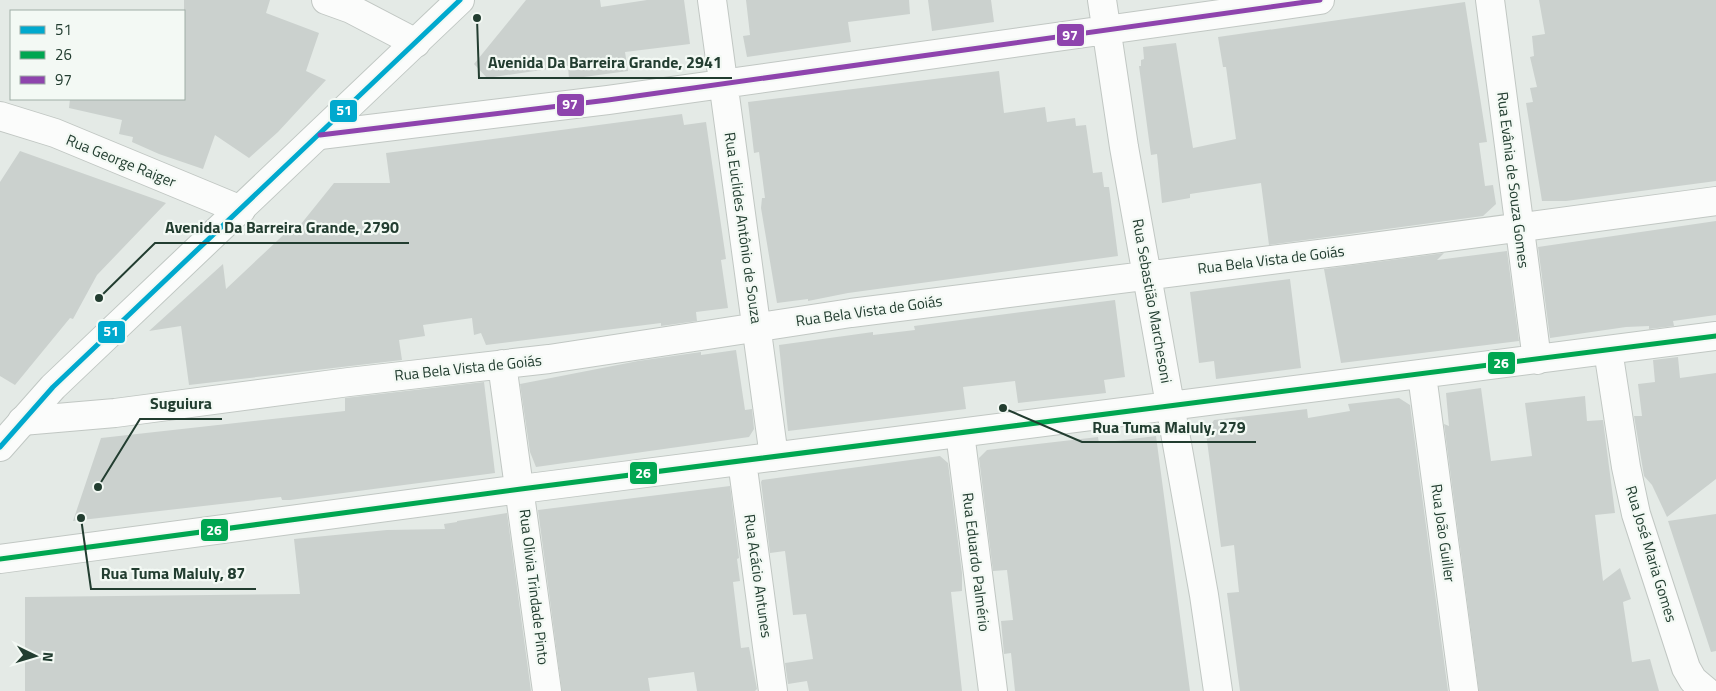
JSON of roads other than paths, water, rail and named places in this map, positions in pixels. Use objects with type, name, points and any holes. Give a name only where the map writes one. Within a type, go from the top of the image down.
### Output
[{"type":"street","points":[[326,0],[351,9],[416,43]]},
{"type":"street","points":[[0,447],[53,387],[460,0]]},
{"type":"street","name":"Rua Euclides Antônio de Souza","points":[[712,0],[774,457]]},
{"type":"street","name":"Rua Sebastião Marchesoni","points":[[1102,0],[1124,147],[1204,595],[1218,691]]},
{"type":"street","points":[[320,134],[724,84],[1320,0]]},
{"type":"street","name":"Rua Evânia de Souza Gomes","points":[[1490,0],[1537,360]]},
{"type":"street","name":"Rua George Raiger","points":[[0,116],[55,133],[241,210]]},
{"type":"street","name":"Rua Bela Vista de Goiás","points":[[22,421],[115,413],[502,364],[1026,290],[1148,276],[1716,201]]},
{"type":"street","points":[[0,559],[521,489],[1716,336]]},
{"type":"street","name":"Rua José Maria Gomes","points":[[1608,350],[1626,467],[1636,514],[1686,668],[1693,680],[1706,691]]},
{"type":"street","name":"Rua Olivia Trindade Pinto","points":[[502,364],[521,489],[547,691]]},
{"type":"street","name":"Rua João Guiller","points":[[1422,375],[1464,691]]},
{"type":"street","name":"Rua Eduardo Palmério","points":[[960,433],[992,691]]},
{"type":"street","name":"Rua Acácio Antunes","points":[[742,461],[773,691]]},
{"type":"place","name":"Avenida Da Barreira Grande, 2941","points":[[477,18]]},
{"type":"place","name":"Avenida Da Barreira Grande, 2790","points":[[99,298]]},
{"type":"place","name":"Rua Tuma Maluly, 279","points":[[1003,408]]},
{"type":"place","name":"Suguiura","points":[[98,487]]},
{"type":"place","name":"Rua Tuma Maluly, 87","points":[[81,518]]}]
